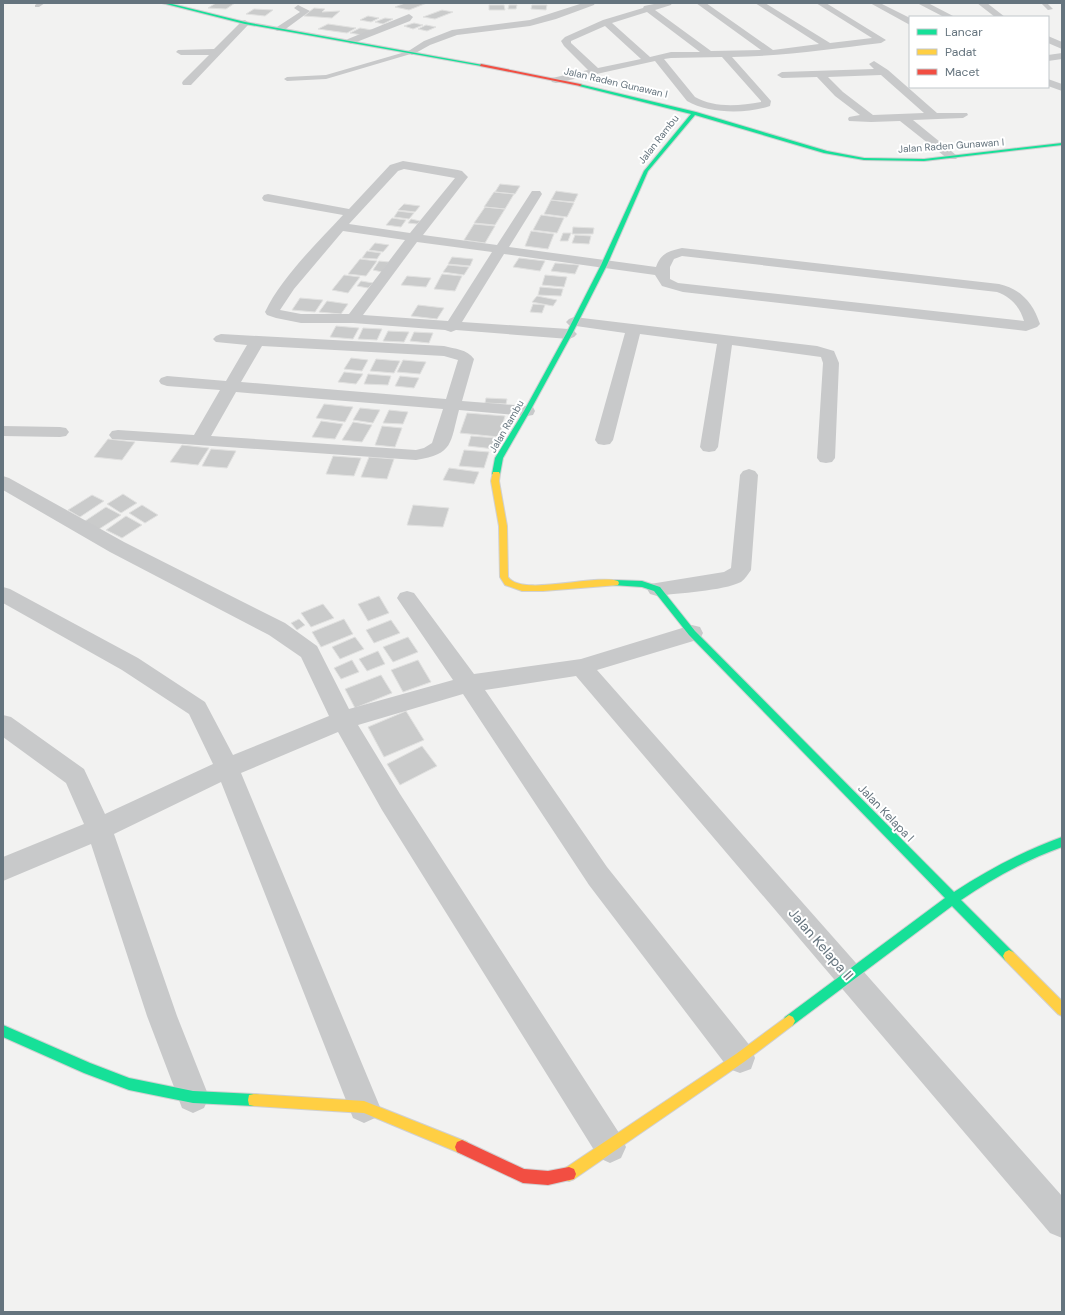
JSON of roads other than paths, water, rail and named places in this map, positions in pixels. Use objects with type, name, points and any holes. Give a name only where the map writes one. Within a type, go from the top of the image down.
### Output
[{"type":"main road","name":"Jalan Raden Gunawan I","points":[[164,3],[245,23],[412,52],[640,98],[826,152],[864,158],[924,160],[1062,144]]},
{"type":"main road","name":"Jalan Rambu","points":[[658,589],[642,584],[624,583],[598,582],[544,588],[522,588],[508,583],[504,577],[504,526],[495,481],[499,458],[527,411],[604,265],[646,171],[694,113]]},
{"type":"main road","points":[[658,589],[692,633]]},
{"type":"main road","name":"Jalan Kelapa I","points":[[692,633],[1062,1010]]},
{"type":"main road","points":[[3,1031],[88,1069],[129,1084],[193,1097],[364,1107],[478,1153],[523,1176],[548,1178],[568,1174],[740,1058],[848,975],[953,898],[1001,868],[1038,850],[1062,842]]},
{"type":"street","points":[[595,70],[567,44],[566,41],[570,37],[606,22],[647,8],[668,3]]},
{"type":"street","points":[[700,3],[771,53]]},
{"type":"street","points":[[759,3],[830,47]]},
{"type":"street","points":[[556,80],[652,58],[683,54],[771,53],[881,40],[820,3]]},
{"type":"street","points":[[921,3],[949,16]]},
{"type":"street","points":[[981,3],[1000,16]]},
{"type":"street","points":[[876,4],[891,4]]},
{"type":"street","points":[[876,4],[909,21]]},
{"type":"street","points":[[277,29],[306,11],[297,5]]},
{"type":"street","points":[[511,28],[565,12],[594,7]]},
{"type":"street","points":[[412,52],[429,41],[454,32],[473,28],[511,28],[530,32],[594,7]]},
{"type":"street","points":[[647,8],[709,54]]},
{"type":"street","points":[[535,12],[565,12]]},
{"type":"street","points":[[351,41],[409,17]]},
{"type":"street","points":[[262,26],[273,18]]},
{"type":"street","points":[[606,22],[652,58],[691,98],[697,102],[714,108],[766,104],[766,101],[725,54]]},
{"type":"street","points":[[187,83],[245,23]]},
{"type":"street","points":[[1049,40],[1062,46]]},
{"type":"street","points":[[181,52],[216,52]]},
{"type":"street","points":[[1049,58],[1062,56]]},
{"type":"street","points":[[874,64],[934,116]]},
{"type":"street","points":[[782,75],[884,72]]},
{"type":"street","points":[[820,74],[839,94],[871,119]]},
{"type":"street","points":[[1049,82],[1062,88]]},
{"type":"street","points":[[854,119],[963,115]]},
{"type":"street","points":[[904,118],[952,157]]},
{"type":"street","points":[[353,319],[413,238],[462,176],[403,165],[397,166],[339,227],[283,293],[272,308],[272,312],[279,315],[295,317],[353,319],[451,327],[634,329],[817,351],[828,354],[831,363],[826,458]]},
{"type":"street","points":[[451,327],[536,194]]},
{"type":"street","points":[[268,198],[352,214]]},
{"type":"street","points":[[339,227],[662,272]]},
{"type":"street","points":[[682,252],[999,288],[1015,294],[1020,299],[1032,324],[1026,326],[683,288],[669,285],[665,282],[662,278],[662,272],[668,258],[673,254],[682,252]]},
{"type":"street","points":[[604,440],[634,329]]},
{"type":"street","points":[[118,435],[411,454],[430,453],[438,448],[441,443],[466,359],[462,354],[456,352],[221,339]]},
{"type":"street","points":[[709,447],[725,340]]},
{"type":"street","points":[[200,440],[256,341]]},
{"type":"street","points":[[167,381],[527,411]]},
{"type":"street","points":[[3,431],[60,432]]},
{"type":"street","points":[[658,589],[727,579],[735,576],[741,570],[749,475]]},
{"type":"street","points":[[3,482],[117,547],[277,629],[309,652],[343,720],[391,802],[610,1147]]},
{"type":"street","points":[[3,594],[130,664],[197,708],[226,768],[364,1107]]},
{"type":"street","points":[[407,598],[468,684],[598,876],[740,1058]]},
{"type":"street","points":[[3,869],[99,829],[226,768],[343,720],[468,684],[581,667],[692,633]]},
{"type":"street","name":"Jalan Kelapa II","points":[[581,667],[1062,1221]]},
{"type":"street","points":[[3,724],[75,776],[99,829],[162,1016],[193,1097]]},
{"type":"lane","points":[[1044,3],[1050,9]]},
{"type":"lane","points":[[287,78],[326,77],[412,52]]}]
